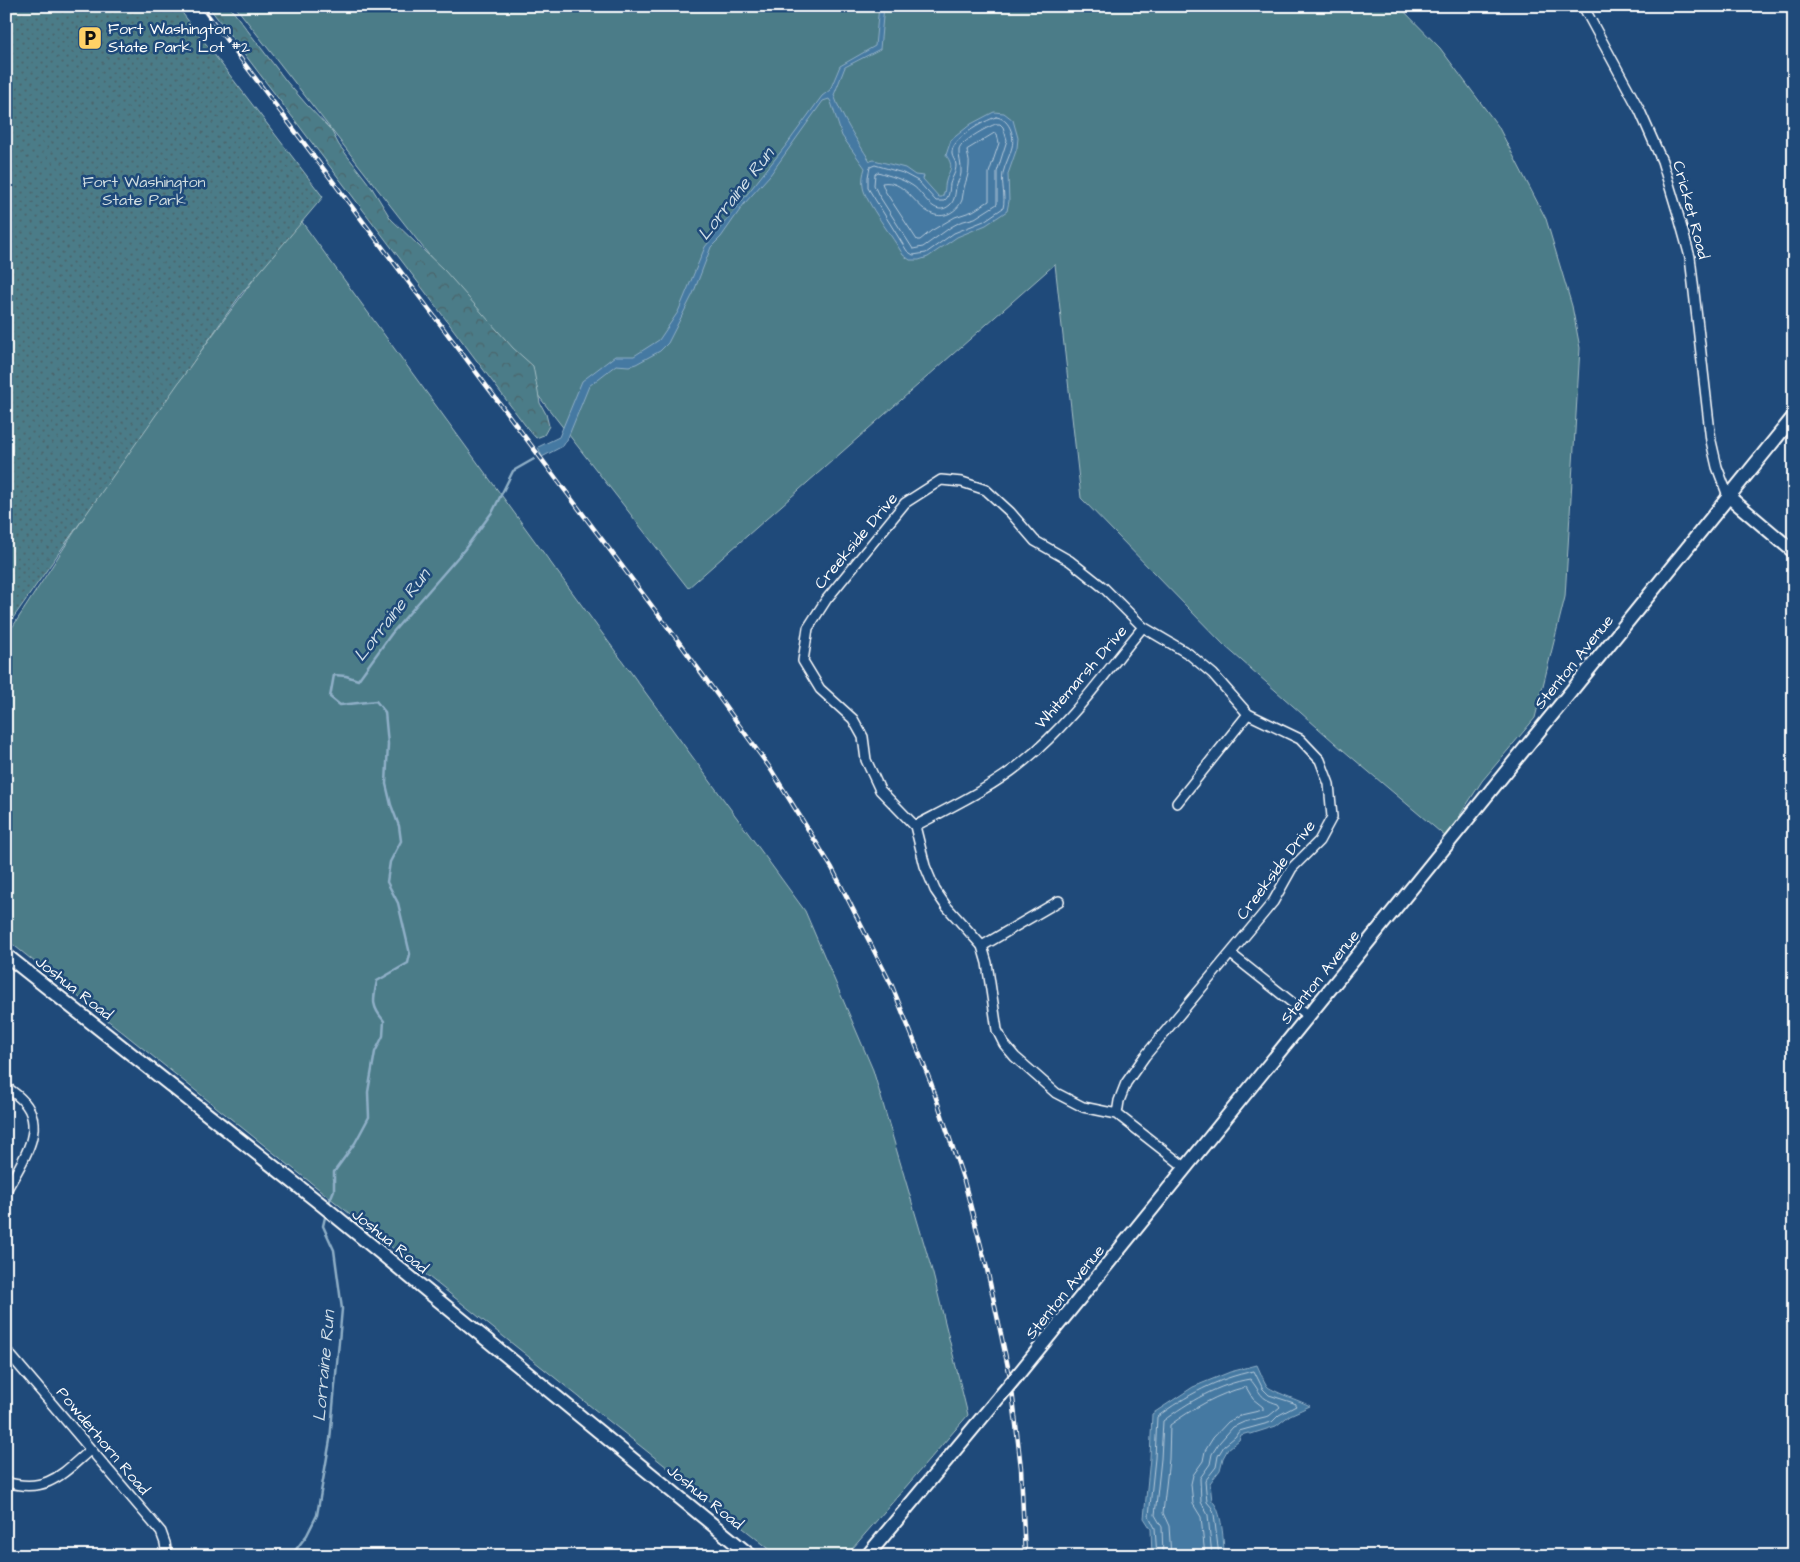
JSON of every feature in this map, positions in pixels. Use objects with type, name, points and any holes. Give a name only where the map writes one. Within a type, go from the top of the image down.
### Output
[{"type":"main road","name":"Stenton Avenue","points":[[867,1556],[1186,1168],[1794,416]]},
{"type":"main road","points":[[1728,496],[1794,552]]},
{"type":"main road","name":"Joshua Road","points":[[6,955],[322,1205],[334,1217],[751,1556]]},
{"type":"street","name":"Cricket Road","points":[[1583,6],[1640,111],[1662,161],[1678,214],[1690,257],[1711,441],[1716,467],[1728,496]]},
{"type":"street","name":"Creekside Drive","points":[[915,826],[880,790],[866,760],[863,737],[853,718],[820,689],[803,661],[808,628],[826,600],[905,503],[941,480],[962,482],[986,490],[1010,512],[1035,541],[1070,561],[1104,588],[1143,627],[1190,654],[1213,674],[1248,714],[1300,739],[1320,760],[1329,784],[1332,817],[1319,841],[1292,868],[1273,902],[1145,1056],[1126,1083],[1119,1101],[1117,1114]]},
{"type":"street","name":"Whitemarsh Drive","points":[[915,826],[970,797],[1023,762],[1060,727],[1143,627]]},
{"type":"street","points":[[1177,804],[1248,714]]},
{"type":"street","points":[[915,826],[925,866],[936,890],[946,906],[982,946],[987,963],[997,1030],[1004,1044],[1015,1057],[1056,1093],[1083,1107],[1117,1114],[1186,1168]]},
{"type":"street","points":[[982,946],[1059,901]]},
{"type":"street","points":[[1231,954],[1309,1016]]},
{"type":"street","points":[[6,1087],[24,1102],[33,1119],[30,1144],[6,1191]]},
{"type":"street","name":"Powderhorn Road","points":[[6,1350],[161,1532],[167,1556]]},
{"type":"street","points":[[6,1482],[27,1487],[46,1483],[60,1475],[90,1450]]},
{"type":"green space","name":"Fort Washington State Park","points":[[6,6],[177,6],[323,197],[241,294],[6,628]]},
{"type":"green space","points":[[208,6],[229,6],[287,82],[331,130],[339,145],[372,188],[391,219],[445,271],[513,348],[533,366],[540,403],[546,414],[549,426],[544,435],[536,438],[528,429]]},
{"type":"green space","points":[[235,6],[1399,6],[1440,48],[1498,126],[1546,219],[1572,306],[1580,348],[1565,597],[1535,718],[1482,781],[1446,837],[1343,750],[1225,646],[1081,498],[1055,264],[688,588]]},
{"type":"green space","points":[[299,218],[805,911],[873,1070],[933,1274],[968,1415],[846,1556],[778,1556],[6,939],[6,637],[125,454]]},
{"type":"water","points":[[879,6],[884,6],[880,49],[845,67],[834,95],[845,120],[860,145],[870,161],[874,160],[905,168],[915,175],[924,176],[923,179],[939,197],[942,197],[951,168],[946,155],[951,140],[971,124],[988,115],[994,112],[1004,113],[1013,120],[1018,138],[1017,148],[1008,174],[1009,201],[1007,211],[986,225],[957,237],[928,257],[910,260],[903,255],[869,202],[863,187],[865,168],[842,136],[831,102],[829,99],[823,101],[770,175],[744,204],[721,237],[711,247],[693,294],[668,343],[660,351],[636,364],[629,366],[616,365],[589,386],[567,440],[563,446],[542,457],[538,447],[559,437],[582,381],[615,356],[634,356],[659,340],[678,312],[705,247],[787,144],[822,96],[830,90],[840,66],[875,46]]},
{"type":"water","points":[[1257,1365],[1267,1386],[1310,1406],[1290,1415],[1276,1426],[1251,1434],[1241,1435],[1239,1440],[1228,1449],[1220,1470],[1210,1483],[1212,1501],[1220,1518],[1224,1556],[1152,1556],[1151,1529],[1144,1518],[1152,1414],[1193,1387],[1230,1372]]},
{"type":"waterway","name":"Lorraine Run","points":[[328,1205],[334,1190],[334,1172],[355,1143],[369,1117],[368,1092],[375,1052],[383,1036],[384,1021],[377,1011],[374,1002],[377,981],[408,963],[410,954],[398,903],[387,882],[390,862],[401,841],[399,826],[386,784],[388,744],[385,712],[376,701],[340,705],[330,697],[334,675],[358,680],[392,633],[464,550],[493,511],[513,471],[534,459]]},
{"type":"waterway","name":"Lorraine Run","points":[[291,1556],[307,1535],[317,1515],[330,1440],[342,1309],[334,1250],[323,1226],[326,1213]]},
{"type":"railway","points":[[201,6],[679,642],[770,768],[832,868],[892,986],[931,1083],[964,1181],[987,1269],[1011,1381],[1021,1468],[1025,1556]]},
{"type":"place","name":"Fort Washington State Park Lot #2","points":[[90,38]]}]
